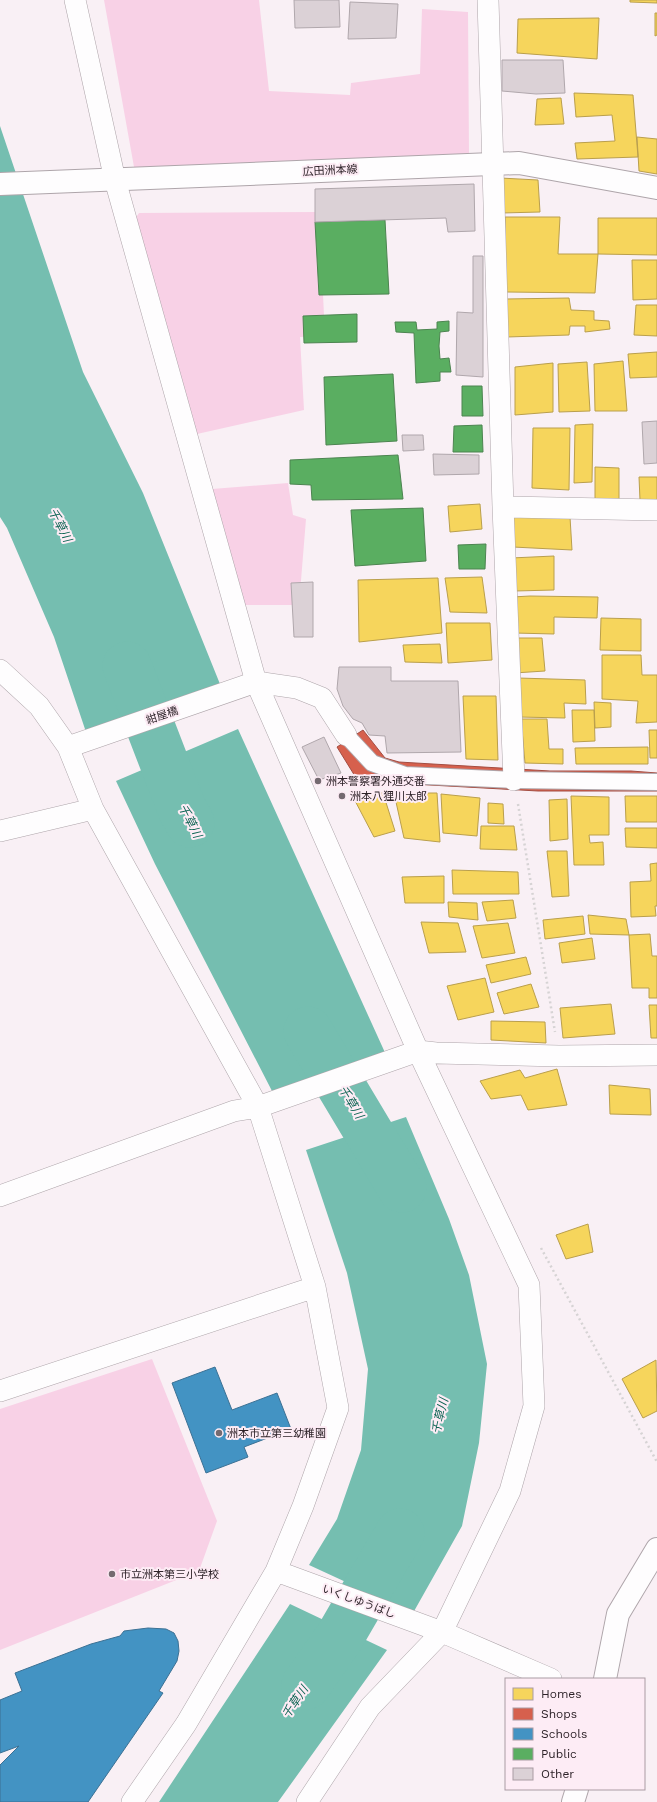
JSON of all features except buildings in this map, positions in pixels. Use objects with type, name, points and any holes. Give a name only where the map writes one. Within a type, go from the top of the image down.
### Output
[{"type":"main road","name":"広田洲本線","points":[[0,184],[519,163],[657,188]]},
{"type":"main road","points":[[606,1678],[618,1614],[657,1549]]},
{"type":"main road","points":[[573,1802],[578,1790]]},
{"type":"street","points":[[75,0],[115,180],[256,682],[418,1051],[530,1285],[534,1406],[510,1490],[442,1632],[370,1707],[308,1802]]},
{"type":"street","points":[[488,0],[503,507],[514,780]]},
{"type":"street","points":[[503,507],[657,510]]},
{"type":"street","points":[[0,670],[39,706],[68,747],[93,809],[258,1107],[314,1287],[338,1408],[303,1506],[276,1570],[186,1724],[132,1802]]},
{"type":"street","points":[[256,682],[297,688],[322,698],[346,735],[372,763],[405,775],[514,780],[657,782]]},
{"type":"street","name":"紺屋橋","points":[[68,747],[256,682]]},
{"type":"street","points":[[0,831],[93,809]]},
{"type":"street","points":[[0,1196],[234,1111],[258,1107],[418,1051],[436,1053],[559,1056],[657,1055]]},
{"type":"street","points":[[0,1391],[314,1287]]},
{"type":"street","name":"いくしゆうばし","points":[[276,1570],[442,1632],[550,1678]]},
{"type":"path","points":[[514,780],[559,1056]]},
{"type":"path","points":[[538,1242],[657,1462]]},
{"type":"shaded area","points":[[104,0],[259,0],[269,91],[350,95],[351,83],[420,74],[422,9],[468,12],[469,155],[136,178]]},
{"type":"shaded area","points":[[319,212],[325,336],[300,337],[304,410],[197,434],[135,219],[139,213]]},
{"type":"shaded area","points":[[288,483],[293,515],[306,519],[299,605],[243,605],[212,489]]},
{"type":"shaded area","points":[[152,1359],[217,1521],[199,1571],[0,1650],[0,1409]]},
{"type":"water","points":[[0,126],[83,372],[143,493],[222,689],[87,735],[54,637],[7,528],[0,517]]},
{"type":"water","points":[[238,729],[387,1057],[272,1091],[155,864],[116,781]]},
{"type":"water","points":[[406,1117],[449,1219],[469,1275],[487,1364],[479,1443],[462,1526],[413,1613],[309,1565],[337,1519],[361,1450],[368,1369],[347,1273],[306,1150]]},
{"type":"water","points":[[290,1604],[387,1650],[278,1802],[159,1802]]},
{"type":"waterway","name":"千草川","points":[[127,666],[182,809],[190,823]]},
{"type":"waterway","name":"千草川","points":[[308,1031],[402,1188]]},
{"type":"waterway","name":"千草川","points":[[306,1685],[339,1638],[400,1533]]},
{"type":"place","name":"洲本警察署外通交番","points":[[318,781]]},
{"type":"place","name":"洲本八狸川太郎","points":[[342,796]]},
{"type":"place","name":"洲本市立第三幼稚園","points":[[219,1433]]},
{"type":"place","name":"市立洲本第三小学校","points":[[112,1574]]}]
